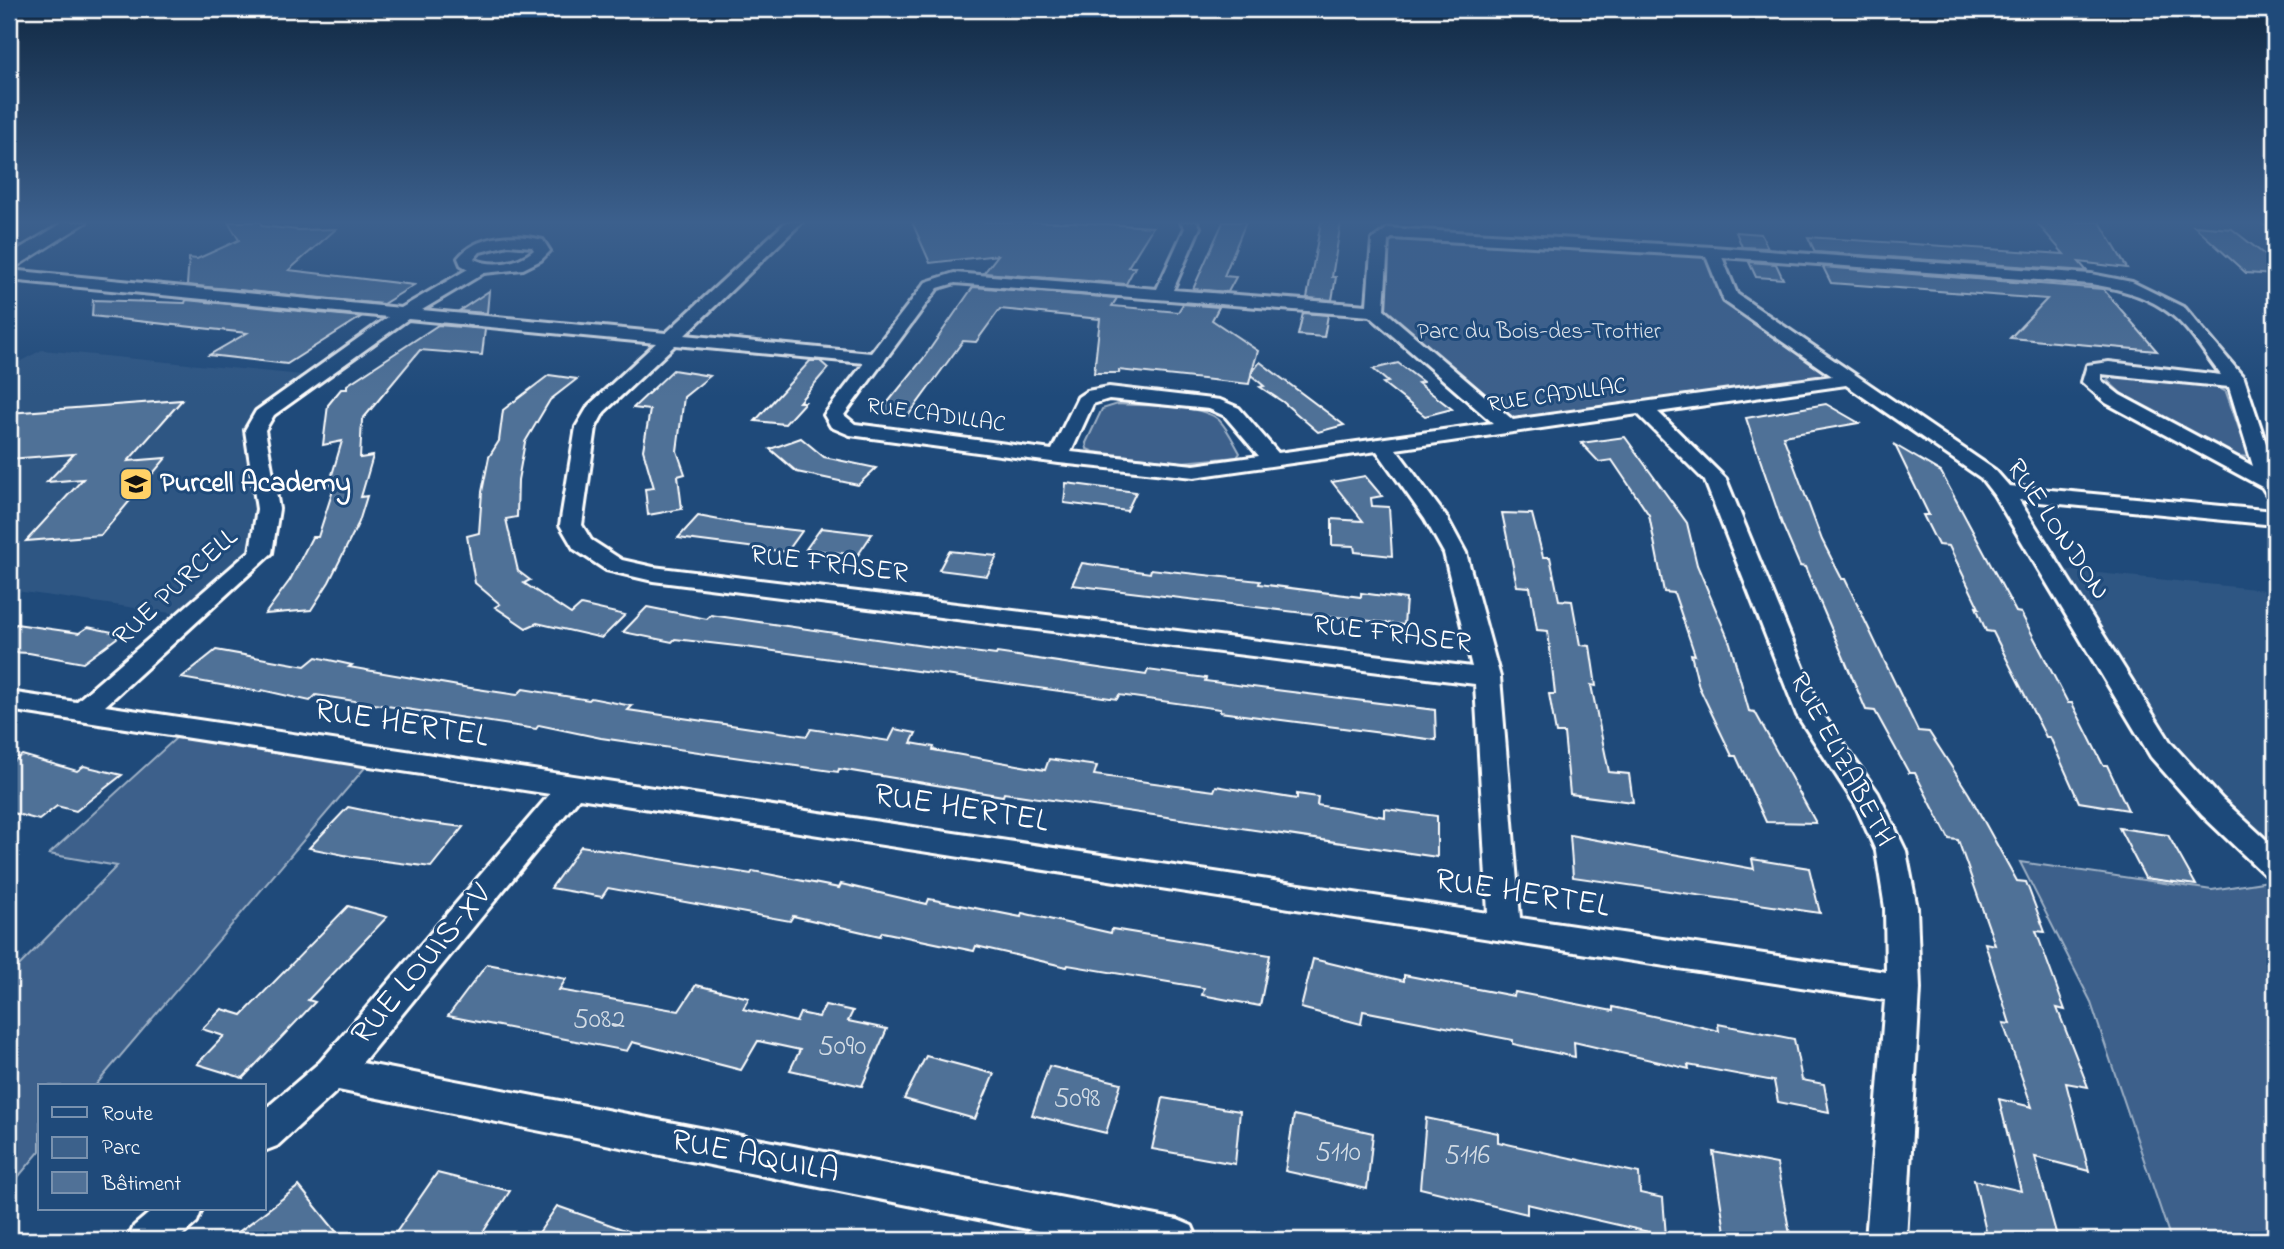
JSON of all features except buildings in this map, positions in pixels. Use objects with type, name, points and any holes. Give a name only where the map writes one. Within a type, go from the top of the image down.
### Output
[{"type":"street","points":[[64,280],[875,359]]},
{"type":"street","name":"RUE PURCELL","points":[[82,712],[261,553],[268,509],[255,430],[266,411],[405,313],[460,280]]},
{"type":"street","name":"RUE FRASER","points":[[732,280],[596,409],[586,427],[571,525],[582,544],[614,565],[653,574],[1487,677]]},
{"type":"street","name":"RUE CADILLAC","points":[[944,280],[932,285],[875,359],[834,415],[838,423],[850,429],[1059,457],[1194,471],[1848,379]]},
{"type":"street","name":"RUE CADILLAC","points":[[982,280],[1375,311]]},
{"type":"street","points":[[1163,295],[1169,280]]},
{"type":"street","points":[[1377,280],[1375,311],[1509,427]]},
{"type":"street","name":"RUE LONDON","points":[[1723,280],[1730,297],[1988,474],[2003,492],[2161,750],[2212,807],[2275,866]]},
{"type":"street","points":[[2099,280],[2126,285],[2179,312],[2237,382],[2272,486]]},
{"type":"street","points":[[2237,382],[2109,368],[2093,369],[2091,382],[2113,400],[2272,486]]},
{"type":"street","points":[[1059,457],[1085,401],[1094,395],[1109,393],[1213,404],[1232,412],[1274,461]]},
{"type":"street","name":"RUE ELIZABETH","points":[[1643,408],[1716,479],[1810,715],[1868,801],[1891,851],[1901,908],[1903,989],[1886,1240]]},
{"type":"street","points":[[1383,445],[1436,518],[1455,553],[1487,677],[1505,928]]},
{"type":"street","points":[[2003,492],[2275,518]]},
{"type":"street","name":"RUE HERTEL","points":[[9,701],[1903,989]]},
{"type":"street","name":"RUE LOUIS-XV","points":[[266,1132],[332,1073],[572,787]]},
{"type":"street","name":"RUE AQUILA","points":[[332,1073],[1178,1240]]},
{"type":"street","points":[[149,1240],[182,1210]]},
{"type":"shaded area","name":"Purcell Academy","points":[[42,350],[313,376],[255,430],[261,553],[192,616],[9,590],[9,367]]},
{"type":"shaded area","points":[[2049,568],[2275,591],[2275,866],[2212,807]]},
{"type":"green space","name":"Parc du Bois-des-Trottier","points":[[1380,280],[1723,280],[1730,297],[1848,379],[1509,427],[1375,311]]},
{"type":"green space","points":[[2113,375],[2210,383],[2226,392],[2249,457],[2227,455],[2126,398],[2107,380]]},
{"type":"green space","points":[[1118,404],[1186,408],[1211,415],[1219,420],[1240,453],[1237,457],[1182,462],[1087,449],[1086,443],[1102,409]]},
{"type":"green space","points":[[187,728],[374,757],[97,1084],[38,1084],[38,1153],[9,1188],[9,976],[117,866],[49,854]]},
{"type":"green space","points":[[2020,862],[2212,890],[2275,880],[2275,1240],[2171,1240],[2090,1000]]},
{"type":"place","name":"Purcell Academy","points":[[136,484]]}]
